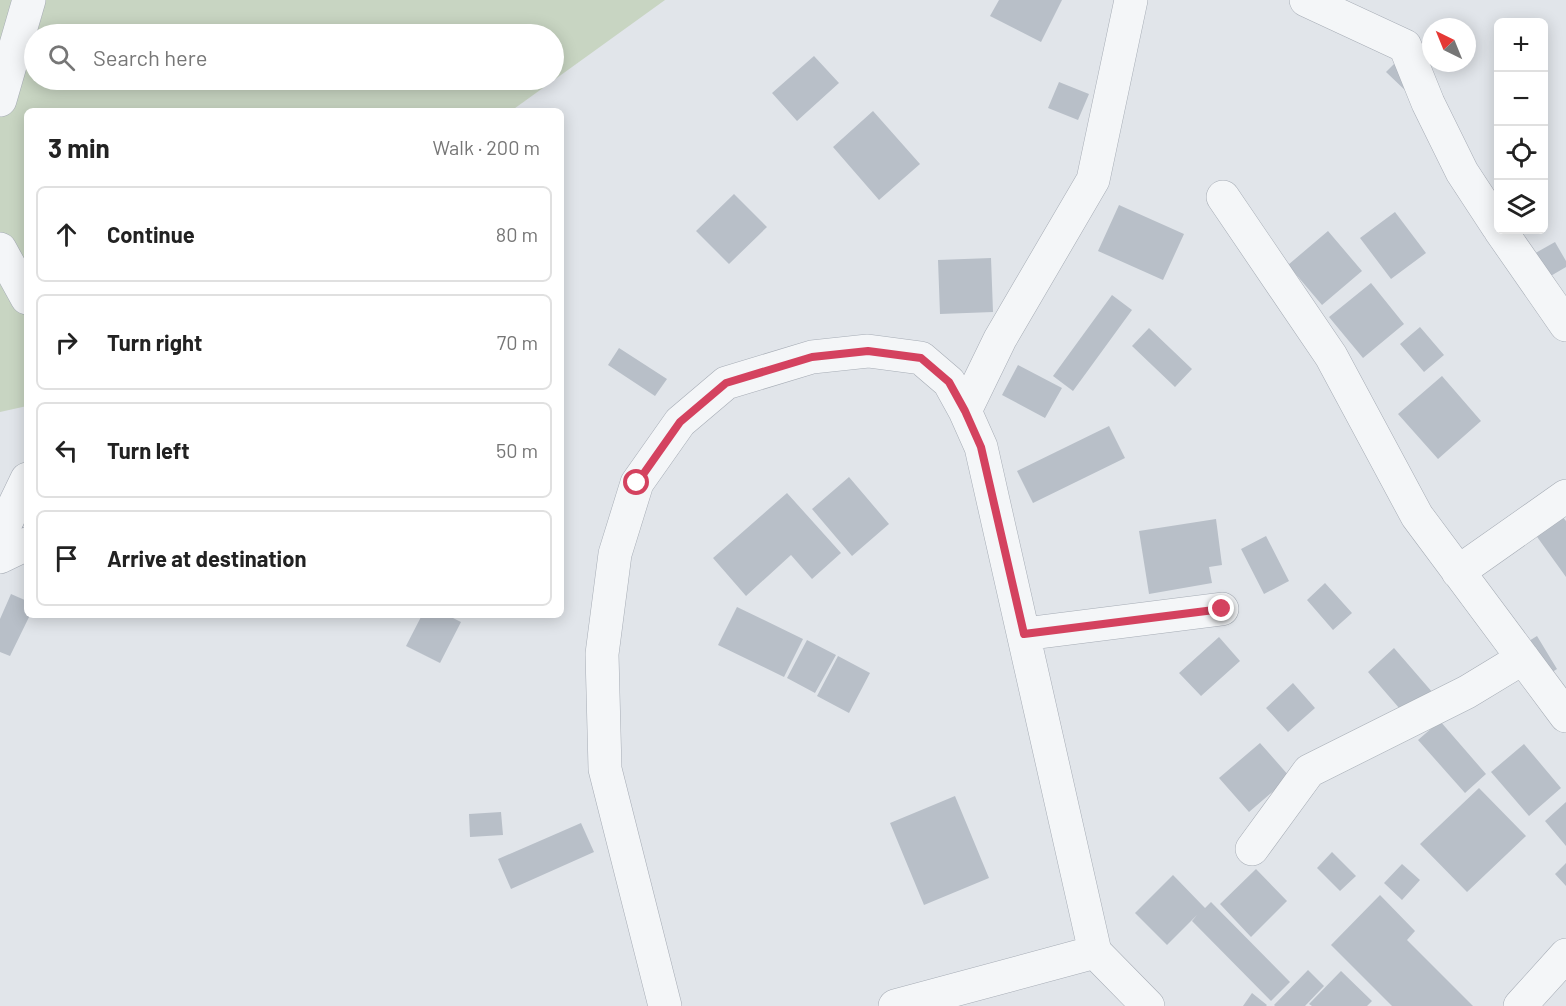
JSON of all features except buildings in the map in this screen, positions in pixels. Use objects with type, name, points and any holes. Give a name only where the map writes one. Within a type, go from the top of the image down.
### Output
[{"type":"street","points":[[0,100],[29,0]]},
{"type":"street","points":[[965,411],[1000,339],[1093,180],[1131,0]]},
{"type":"street","points":[[1306,0],[1405,46],[1428,104],[1462,172],[1494,220]]},
{"type":"street","points":[[1223,197],[1331,356],[1417,516],[1566,716]]},
{"type":"street","points":[[1503,234],[1566,325]]},
{"type":"street","points":[[0,249],[24,293]]},
{"type":"street","points":[[665,1006],[605,769],[602,654],[615,554],[637,483],[680,422],[726,383],[812,357],[868,351],[921,358],[949,382],[981,447],[1095,952],[1148,1006]]},
{"type":"street","points":[[0,535],[24,485]]},
{"type":"street","points":[[1458,572],[1566,496]]},
{"type":"street","points":[[0,557],[24,545]]},
{"type":"street","points":[[1024,634],[1222,609]]},
{"type":"street","points":[[1252,849],[1309,771],[1467,692],[1523,658]]},
{"type":"street","points":[[895,1006],[1095,952]]},
{"type":"street","points":[[1520,1006],[1566,955]]},
{"type":"green space","points":[[0,0],[665,0],[564,73],[564,24],[24,24],[24,90],[540,90],[515,108],[24,108],[24,407],[0,412]]},
{"type":"route","points":[[637,483],[680,422],[726,383],[812,357],[868,351],[921,358],[949,382],[981,447],[1024,634],[1222,609]]}]
